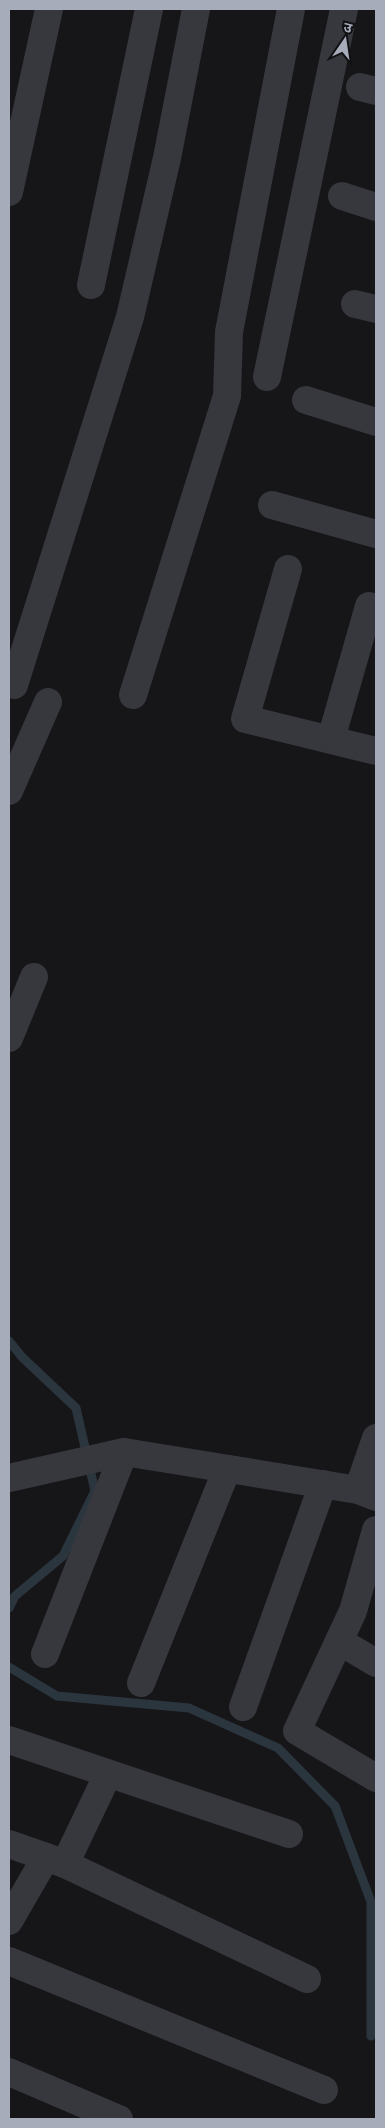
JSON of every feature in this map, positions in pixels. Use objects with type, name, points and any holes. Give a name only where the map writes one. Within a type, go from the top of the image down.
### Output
[{"type":"street","points":[[9,192],[49,9]]},
{"type":"street","points":[[90,285],[149,9]]},
{"type":"street","points":[[14,685],[130,317],[167,158],[196,9]]},
{"type":"street","points":[[133,695],[227,396],[229,332],[291,9]]},
{"type":"street","points":[[267,378],[344,9]]},
{"type":"street","points":[[342,196],[376,207]]},
{"type":"street","points":[[306,400],[376,422]]},
{"type":"street","points":[[272,505],[376,534]]},
{"type":"street","points":[[288,569],[245,718],[376,751]]},
{"type":"street","points":[[331,739],[369,606]]},
{"type":"street","points":[[9,791],[48,702]]},
{"type":"street","points":[[9,1038],[34,977]]},
{"type":"street","points":[[9,1478],[116,1453],[323,1484],[367,1494],[376,1442]]},
{"type":"street","points":[[45,1654],[116,1453]]},
{"type":"street","points":[[141,1683],[227,1469]]},
{"type":"street","points":[[243,1707],[323,1484]]},
{"type":"street","points":[[375,1537],[353,1611],[296,1731],[376,1778]]},
{"type":"street","points":[[339,1641],[376,1663]]},
{"type":"street","points":[[9,1740],[289,1834]]},
{"type":"street","points":[[9,1921],[55,1861],[108,1774]]},
{"type":"street","points":[[9,1844],[55,1861],[307,1979]]},
{"type":"street","points":[[9,1961],[324,2090]]},
{"type":"street","points":[[9,2072],[119,2119]]},
{"type":"waterway","points":[[9,1341],[22,1357],[76,1408],[95,1491],[63,1556],[15,1596],[9,1608]]},
{"type":"waterway","points":[[9,1667],[57,1696],[189,1708],[278,1748],[335,1806],[371,1902],[371,2036]]}]
